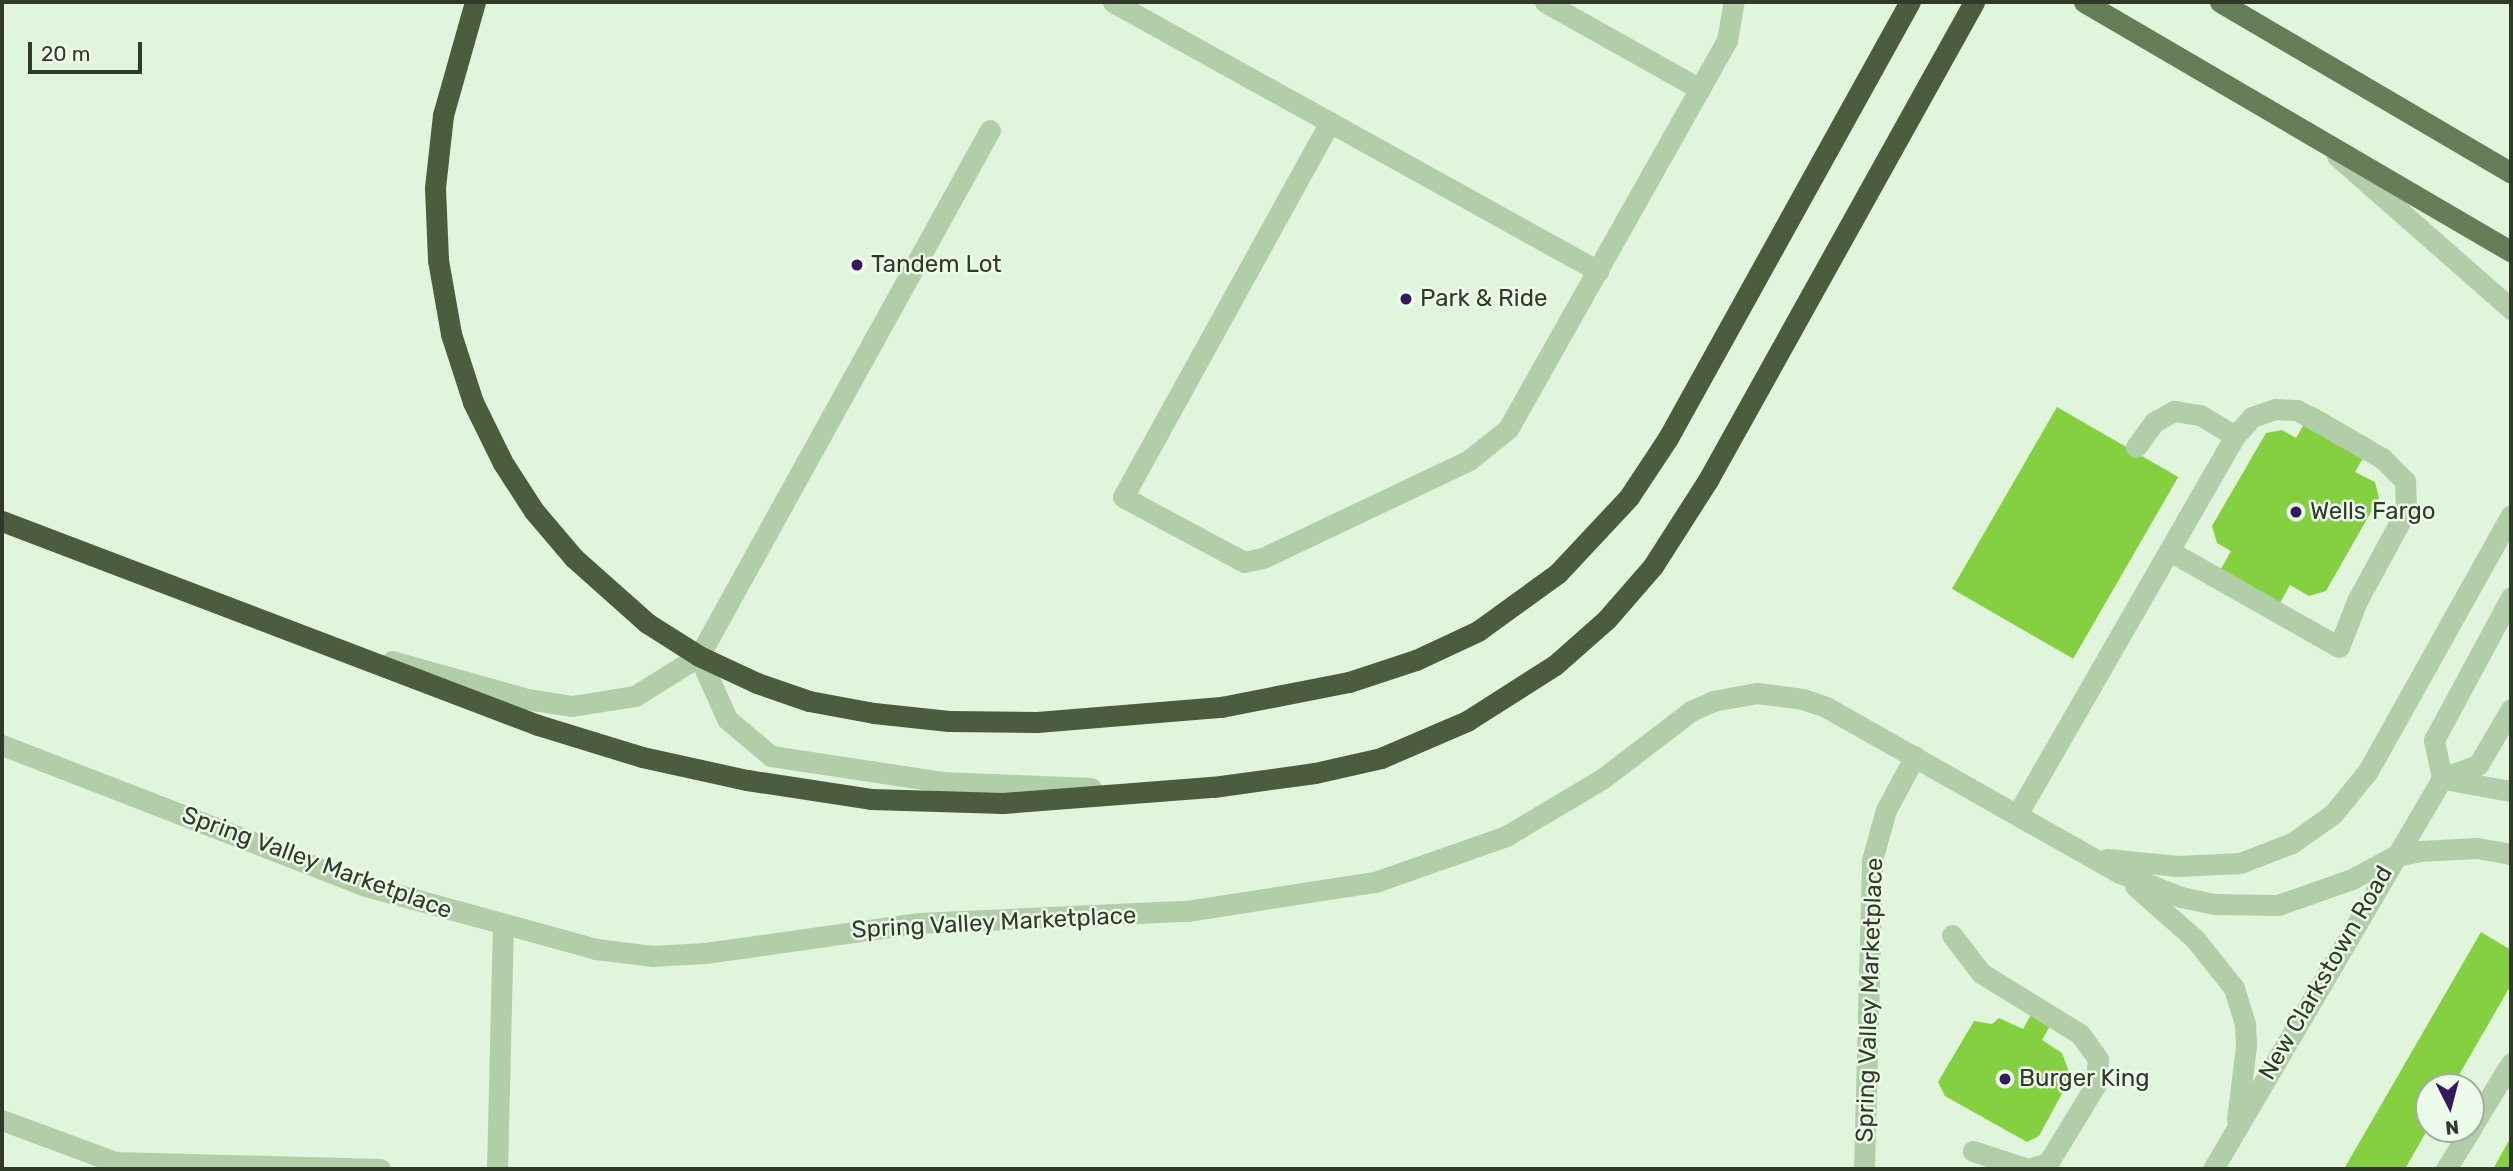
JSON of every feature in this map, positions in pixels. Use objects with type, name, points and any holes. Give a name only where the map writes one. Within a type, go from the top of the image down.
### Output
[{"type":"highway","points":[[475,2],[450,78],[435,188],[444,298],[462,369],[503,463],[553,535],[647,623],[699,656],[783,693],[839,708],[949,721],[1037,722],[1221,707],[1312,692],[1416,660],[1478,631],[1558,573],[1607,524],[1643,477],[1910,2]]},
{"type":"highway","points":[[2,521],[286,631],[592,743],[786,787],[871,799],[1003,803],[1213,786],[1349,766],[1438,736],[1526,685],[1608,619],[1653,566],[1697,499],[1975,2]]},
{"type":"main road","points":[[2084,2],[2511,253]]},
{"type":"main road","points":[[2220,2],[2511,173]]},
{"type":"street","points":[[1545,2],[1700,89]]},
{"type":"street","points":[[1330,122],[1123,497],[1236,560],[1253,562],[1469,460],[1497,440],[1519,413],[1700,89],[1734,24],[1734,2]]},
{"type":"street","points":[[1119,3],[1598,271]]},
{"type":"street","points":[[286,631],[527,699],[572,706],[635,696],[699,656],[990,130]]},
{"type":"street","points":[[2317,139],[2511,309]]},
{"type":"street","points":[[2017,815],[2235,436],[2252,417],[2263,412],[2297,410],[2382,458],[2404,481],[2406,511],[2357,601],[2339,647],[2169,551]]},
{"type":"street","points":[[2136,447],[2154,422],[2174,411],[2200,415],[2235,436]]},
{"type":"street","points":[[2091,857],[2178,866],[2241,863],[2268,855],[2314,830],[2351,796],[2406,704],[2511,515]]},
{"type":"street","points":[[2442,778],[2434,740],[2511,597]]},
{"type":"street","points":[[699,656],[727,719],[754,746],[788,762],[1006,786],[1213,786]]},
{"type":"street","name":"Spring Valley Marketplace","points":[[2,745],[310,866],[503,925],[621,954],[679,956],[919,923],[1187,911],[1348,887],[1428,866],[1506,836],[1602,779],[1691,711],[1713,701],[1757,693],[1803,699],[1826,707],[2120,873],[2181,897],[2258,907],[2311,896],[2393,857],[2447,847],[2511,854]]},
{"type":"street","points":[[2442,778],[2478,765],[2511,709]]},
{"type":"street","name":"Spring Valley Marketplace","points":[[1864,1169],[1872,860],[1886,810],[1914,756]]},
{"type":"street","points":[[2442,778],[2511,791]]},
{"type":"street","name":"New Clarkstown Road","points":[[2213,1169],[2393,857],[2442,778]]},
{"type":"street","points":[[2120,873],[2195,939],[2234,988],[2245,1025],[2246,1046],[2232,1136]]},
{"type":"street","points":[[497,1169],[503,925]]},
{"type":"street","points":[[1952,934],[1981,973],[2080,1034],[2098,1059],[2095,1086],[2048,1163],[2028,1169],[1973,1151]]},
{"type":"street","points":[[2485,1106],[2511,1063]]},
{"type":"street","points":[[2,1120],[115,1162],[380,1169]]},
{"type":"street","points":[[2446,1169],[2462,1143]]},
{"type":"building","points":[[2057,407],[2178,477],[2073,659],[1952,589]]},
{"type":"building","name":"Wells Fargo","points":[[2314,407],[2373,441],[2355,472],[2375,482],[2379,498],[2326,591],[2309,596],[2290,585],[2271,619],[2212,585],[2231,551],[2217,543],[2212,526],[2266,433],[2282,430],[2296,438]]},
{"type":"building","points":[[2481,932],[2511,950],[2511,985],[2460,1073],[2415,1073],[2415,1143],[2420,1143],[2405,1169],[2344,1169]]},
{"type":"building","name":"Burger King","points":[[2031,1015],[2050,1026],[2042,1040],[2062,1053],[2071,1077],[2039,1136],[2027,1142],[1945,1096],[1938,1082],[1974,1021],[1992,1024],[1999,1018],[2023,1029]]},
{"type":"building","points":[[2511,1137],[2511,1169],[2493,1169]]},
{"type":"place","name":"Tandem Lot","points":[[857,265]]},
{"type":"place","name":"Park & Ride","points":[[1406,299]]},
{"type":"place","name":"Wells Fargo","points":[[2296,512]]},
{"type":"place","name":"Burger King","points":[[2005,1079]]}]
